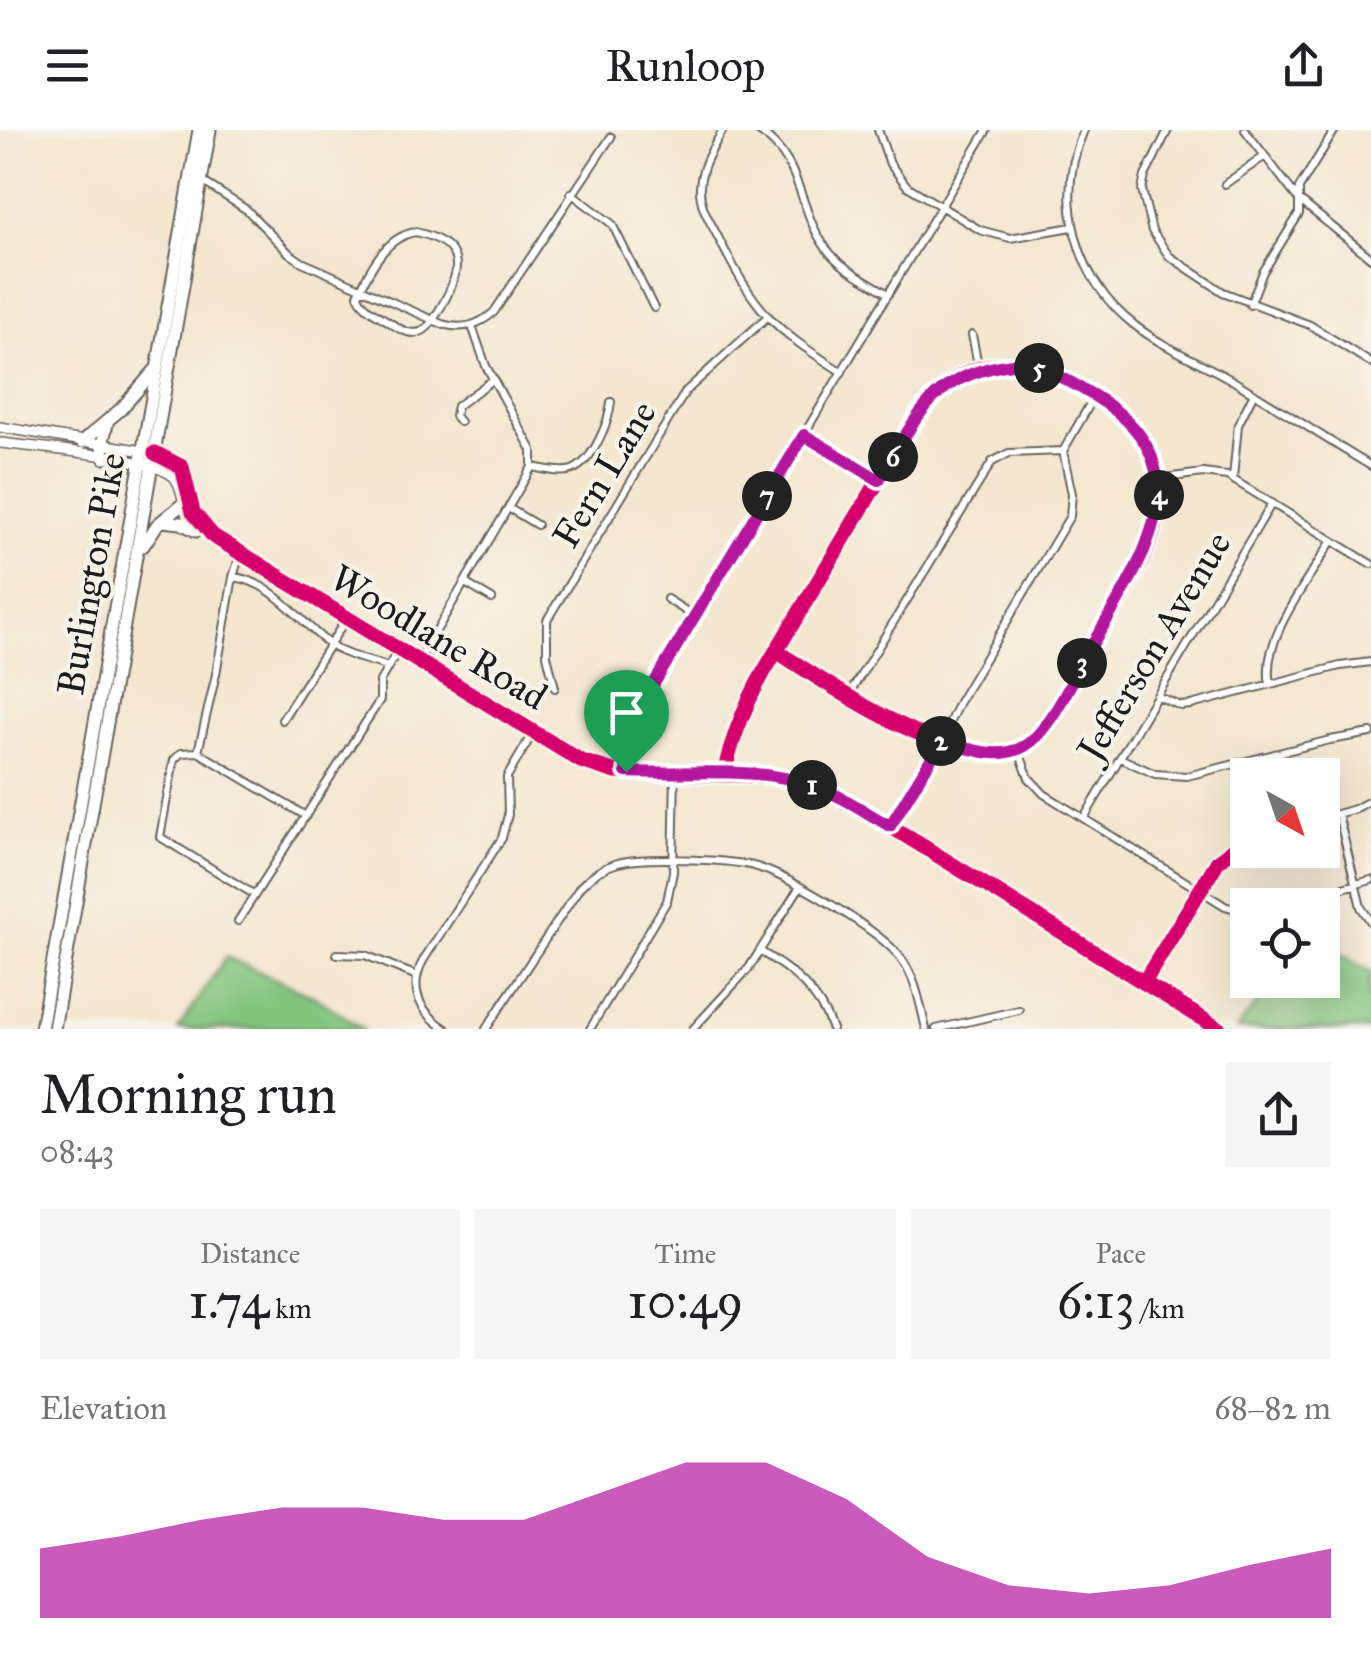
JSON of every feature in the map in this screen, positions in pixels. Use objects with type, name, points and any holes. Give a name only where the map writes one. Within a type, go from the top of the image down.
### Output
[{"type":"highway","name":"Burlington Pike","points":[[54,1029],[135,564],[158,365],[198,130]]},
{"type":"highway","name":"Burlington Pike","points":[[41,1029],[210,130]]},
{"type":"highway","points":[[82,442],[141,389],[158,365]]},
{"type":"highway","points":[[103,452],[103,430],[109,420]]},
{"type":"highway","points":[[135,564],[150,533],[186,501]]},
{"type":"highway","points":[[162,521],[181,523],[196,532]]},
{"type":"street","points":[[723,130],[702,172],[701,201],[737,276],[766,318],[842,372]]},
{"type":"street","points":[[757,130],[788,158],[828,251],[840,264],[888,294]]},
{"type":"street","points":[[878,130],[890,164],[901,180],[980,230],[1002,238],[1072,227]]},
{"type":"street","points":[[626,772],[630,731],[648,694],[987,130]]},
{"type":"street","points":[[1084,130],[1071,177],[1072,227],[1088,270],[1117,310],[1195,363],[1254,393],[1368,465],[1371,454]]},
{"type":"street","points":[[1168,130],[1143,183],[1143,204],[1152,231],[1164,250],[1179,265],[1222,292],[1310,325],[1371,363]]},
{"type":"street","points":[[1246,130],[1298,198],[1371,258]]},
{"type":"street","points":[[1250,305],[1264,272],[1299,214],[1299,188],[1336,130]]},
{"type":"street","points":[[201,180],[254,216],[295,258],[434,320],[454,327],[472,326],[502,301],[610,137]]},
{"type":"street","points":[[1225,184],[1264,156]]},
{"type":"street","points":[[571,193],[612,224],[654,308]]},
{"type":"street","points":[[416,232],[429,236],[450,252],[458,268],[454,286],[434,320],[422,331],[408,332],[360,302],[360,288],[397,237],[416,232]]},
{"type":"street","name":"Fern Lane","points":[[555,688],[547,655],[547,620],[686,391],[766,318]]},
{"type":"street","points":[[418,662],[532,467],[532,450],[486,366],[472,326]]},
{"type":"street","points":[[972,335],[978,370]]},
{"type":"street","points":[[724,774],[737,723],[776,651],[930,399],[958,378],[978,370],[1012,364],[1036,367],[1060,376],[1119,412],[1136,428],[1148,448],[1157,478],[1156,522],[1142,560],[1052,713],[1029,743],[1018,749],[988,753],[942,741],[889,721],[776,651]]},
{"type":"street","points":[[460,422],[455,411],[461,402],[494,379]]},
{"type":"street","points":[[1233,478],[1238,425],[1254,393]]},
{"type":"street","points":[[890,826],[1070,516],[1073,501],[1063,451],[1094,397]]},
{"type":"street","points":[[532,467],[568,472],[578,466],[609,418],[611,402]]},
{"type":"street","points":[[0,427],[82,442],[103,452]]},
{"type":"street","points":[[804,435],[879,480]]},
{"type":"street","points":[[0,443],[148,458]]},
{"type":"street","points":[[848,696],[992,462],[1010,452],[1063,451]]},
{"type":"street","name":"Woodlane Road","points":[[148,458],[177,481],[198,521],[222,543]]},
{"type":"street","points":[[1157,478],[1203,473],[1233,478],[1371,564]]},
{"type":"street","name":"Woodlane Road","points":[[186,501],[186,518],[196,532],[222,543],[592,766],[626,772],[782,778],[807,784],[890,826],[1219,1029]]},
{"type":"street","name":"Jefferson Avenue","points":[[1084,818],[1272,503]]},
{"type":"street","points":[[510,509],[537,525]]},
{"type":"street","points":[[1270,684],[1266,668],[1273,643],[1332,540]]},
{"type":"street","points":[[198,752],[240,554]]},
{"type":"street","points":[[233,578],[247,581],[296,611],[331,646],[388,667]]},
{"type":"street","points":[[465,583],[492,599]]},
{"type":"street","points":[[667,599],[694,616]]},
{"type":"street","points":[[282,720],[346,619]]},
{"type":"street","points":[[238,921],[380,700],[380,681],[398,650]]},
{"type":"street","points":[[1157,696],[1181,706],[1340,666],[1371,662]]},
{"type":"street","points":[[623,679],[648,694]]},
{"type":"street","points":[[446,1029],[422,1008],[416,976],[506,830],[508,777],[533,732]]},
{"type":"street","points":[[1120,758],[1163,776],[1186,776],[1371,733]]},
{"type":"street","points":[[1018,749],[1033,784],[1230,908]]},
{"type":"street","points":[[255,895],[160,836],[174,760],[181,754],[198,752],[306,816]]},
{"type":"street","points":[[590,1029],[664,911],[674,861],[676,773]]},
{"type":"street","points":[[1340,813],[1371,800]]},
{"type":"street","points":[[1340,822],[1362,908],[1371,922]]},
{"type":"street","points":[[1144,982],[1230,850]]},
{"type":"street","points":[[486,1029],[570,899],[590,877],[626,861],[747,864],[799,888],[870,930],[894,950],[912,979],[926,1029]]},
{"type":"street","points":[[1340,890],[1371,880]]},
{"type":"street","points":[[693,1029],[744,974],[799,888]]},
{"type":"street","points":[[760,952],[804,982],[820,1002],[832,1029]]},
{"type":"street","points":[[337,954],[365,955],[416,976]]},
{"type":"street","points":[[936,1029],[1019,1010]]},
{"type":"green space","points":[[1340,954],[1371,972],[1371,1029],[1237,1029],[1261,998],[1340,998]]},
{"type":"green space","points":[[226,957],[314,996],[363,1029],[178,1029]]},
{"type":"cycle path","points":[[724,774],[738,728],[764,672],[772,658],[919,413],[939,392],[980,368],[1023,366],[1045,372],[1106,404],[1130,425],[1149,450],[1159,497],[1157,517],[1143,557],[1056,711],[1029,743],[1005,753],[973,751],[938,741],[863,705],[828,684],[798,665],[776,651]]},
{"type":"cycle path","points":[[155,453],[182,467],[193,512],[213,536],[581,761],[616,772],[770,776],[819,788],[890,826],[1219,1029]]},
{"type":"cycle path","points":[[1144,982],[1218,861],[1230,852]]},
{"type":"route","points":[[1012,364],[1036,367],[1067,380],[1119,412],[1140,434],[1159,488],[1152,534],[1142,560],[1062,698],[1029,743],[996,754],[942,741],[890,826],[831,793],[795,780],[744,774],[626,772],[630,731],[638,710],[804,435],[879,480],[936,393],[965,374],[1012,364]]}]
